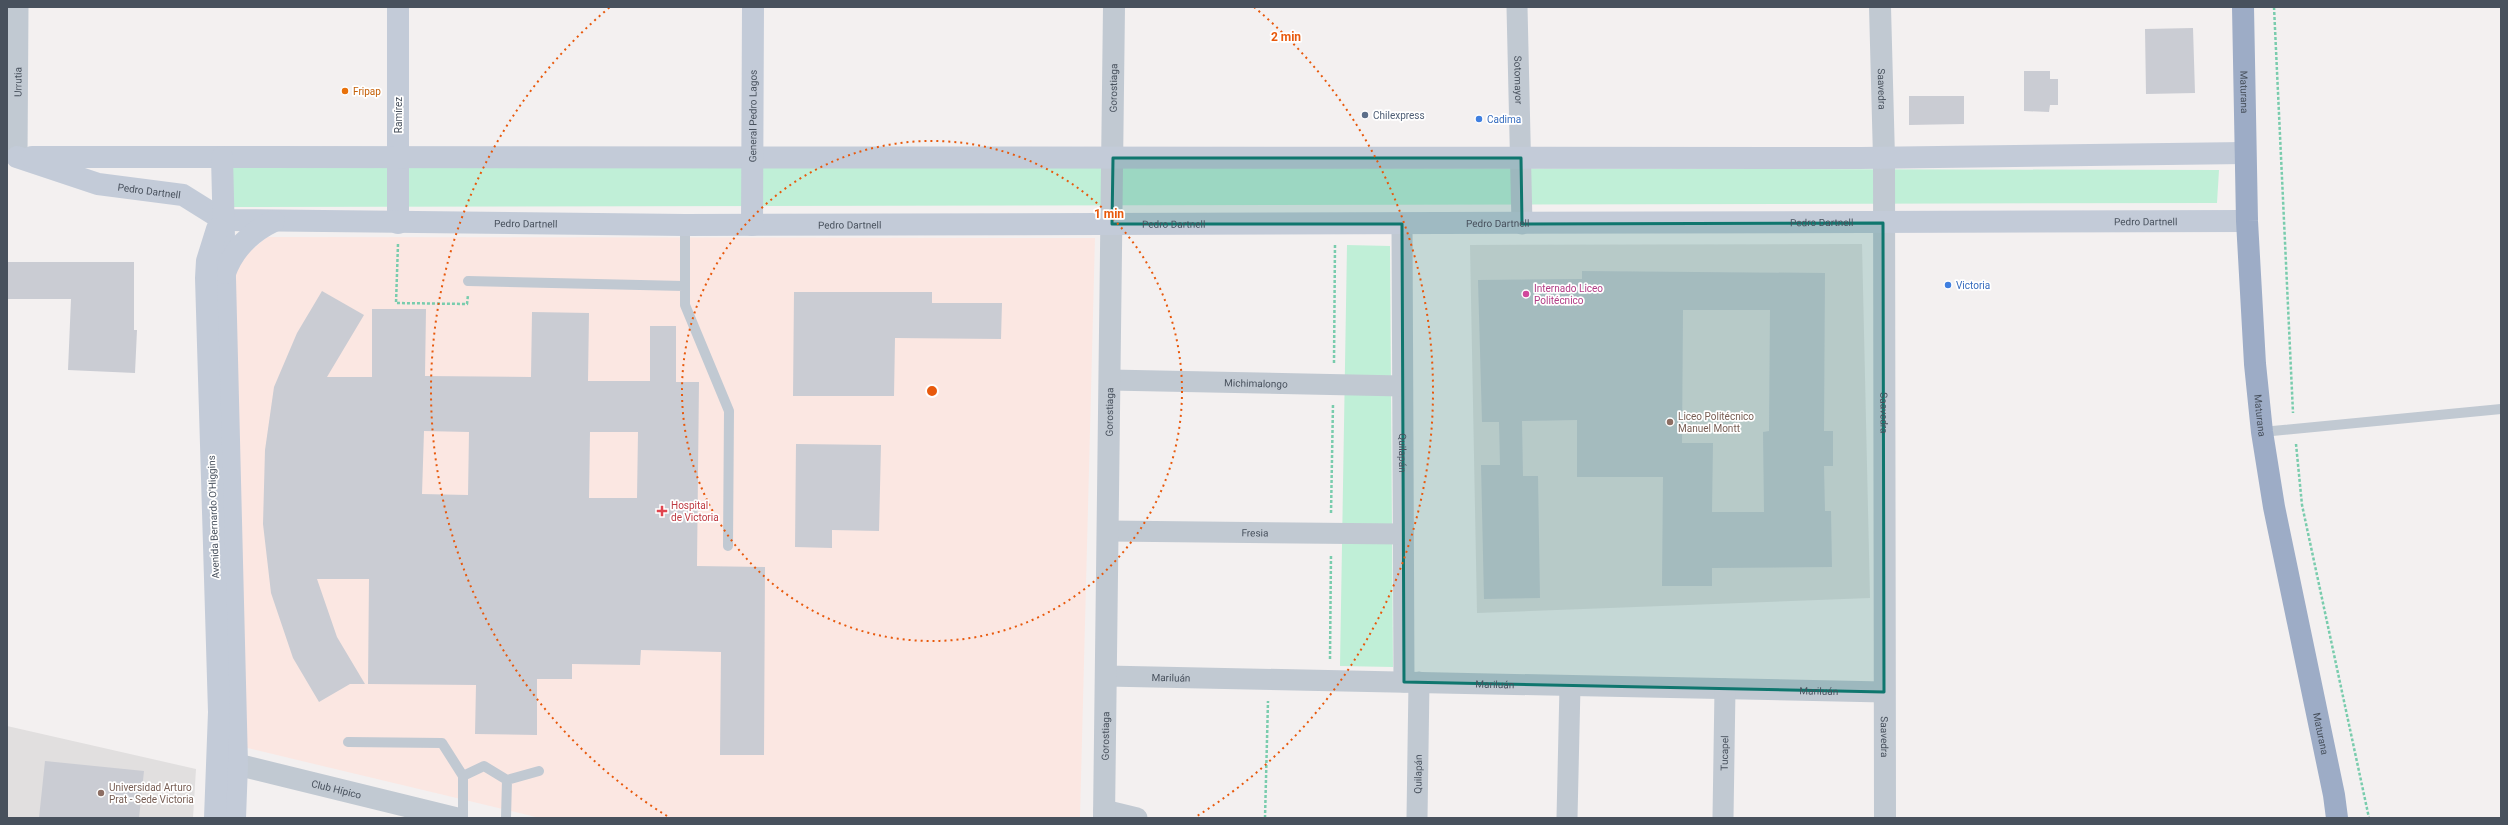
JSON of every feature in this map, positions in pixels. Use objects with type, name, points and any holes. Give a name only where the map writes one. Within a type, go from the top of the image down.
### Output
[{"type":"highway","name":"Maturana","points":[[2243,7],[2247,221],[2255,364],[2262,432],[2274,507],[2334,795],[2336,818]]},
{"type":"main road","name":"Ramírez","points":[[398,7],[398,223]]},
{"type":"main road","name":"General Pedro Lagos","points":[[752,225],[753,7]]},
{"type":"main road","points":[[12,157],[1884,158],[2245,153]]},
{"type":"main road","name":"Pedro Dartnell","points":[[12,157],[98,184],[183,196],[222,220],[685,225],[2247,221]]},
{"type":"main road","name":"Avenida Bernardo O'Higgins","points":[[215,818],[228,762],[222,157]]},
{"type":"main road","name":"Avenida Bernardo O'Higgins","points":[[222,220],[210,246],[206,278],[219,704],[235,818]]},
{"type":"main road","points":[[223,277],[228,264],[243,242],[274,221]]},
{"type":"street","name":"Urrutia","points":[[12,157],[18,7]]},
{"type":"street","name":"Gorostiaga","points":[[1104,814],[1114,7]]},
{"type":"street","name":"Sotomayor","points":[[1517,7],[1522,224]]},
{"type":"street","name":"Saavedra","points":[[1880,7],[1884,158],[1885,818]]},
{"type":"street","name":"Quilapán","points":[[1402,224],[1403,534],[1417,818]]},
{"type":"street","name":"Michimalongo","points":[[1110,380],[1402,386]]},
{"type":"street","name":"Fresia","points":[[1108,531],[1403,534]]},
{"type":"street","name":"Mariluán","points":[[1106,676],[1884,692]]},
{"type":"street","points":[[1567,818],[1570,686]]},
{"type":"street","name":"Tucapel","points":[[1723,818],[1725,689]]},
{"type":"street","name":"Club Hípico","points":[[228,762],[455,818]]},
{"type":"street","points":[[1104,814],[1137,818]]},
{"type":"lane","points":[[685,225],[685,305],[729,411],[728,546]]},
{"type":"lane","points":[[468,281],[684,286]]},
{"type":"lane","points":[[2262,432],[2501,409]]},
{"type":"lane","points":[[348,742],[442,743],[463,776],[463,818]]},
{"type":"lane","points":[[463,776],[484,766],[507,780],[538,771]]},
{"type":"lane","points":[[506,818],[507,780]]},
{"type":"path","points":[[398,223],[396,303],[467,304],[468,281]]},
{"type":"path","points":[[1330,680],[1335,224]]},
{"type":"path","points":[[1265,818],[1268,679]]},
{"type":"highlighted area","points":[[1113,158],[1521,158],[1522,224],[1883,223],[1884,692],[1404,682],[1402,224],[1112,224]]},
{"type":"shaded area","name":"Hospital de Victoria","points":[[267,237],[1095,238],[1080,818],[540,818],[239,746],[234,276],[241,259]]},
{"type":"shaded area","name":"Liceo Politécnico Manuel Montt","points":[[1862,244],[1870,598],[1477,613],[1470,245]]},
{"type":"shaded area","name":"Universidad Arturo Prat - Sede Victoria","points":[[7,726],[196,769],[193,818],[7,818]]},
{"type":"green space","points":[[229,166],[2219,170],[2217,203],[231,207]]},
{"type":"green space","points":[[1347,245],[1390,246],[1393,667],[1340,666]]},
{"type":"building","points":[[2193,28],[2195,93],[2146,94],[2145,29]]},
{"type":"building","points":[[2024,71],[2050,71],[2050,79],[2058,79],[2058,105],[2050,105],[2049,112],[2024,111]]},
{"type":"building","points":[[1909,96],[1964,96],[1964,124],[1909,125]]},
{"type":"building","points":[[7,262],[134,262],[134,330],[137,330],[135,373],[68,370],[71,299],[7,299]]},
{"type":"building","points":[[1582,271],[1825,273],[1824,431],[1833,431],[1833,466],[1824,466],[1825,511],[1831,511],[1832,567],[1712,568],[1712,586],[1662,586],[1663,477],[1577,477],[1577,420],[1522,421],[1523,476],[1538,476],[1540,598],[1484,599],[1481,465],[1500,465],[1499,422],[1482,422],[1478,280],[1582,279]],"holes":[[[1683,310],[1770,310],[1769,431],[1763,432],[1764,512],[1712,512],[1713,443],[1682,443]]]},
{"type":"building","points":[[322,291],[364,315],[327,377],[372,377],[372,309],[426,309],[425,376],[531,377],[532,312],[589,313],[588,381],[650,381],[650,326],[676,326],[676,382],[699,382],[697,566],[765,567],[764,755],[720,755],[721,652],[641,650],[640,665],[572,664],[572,679],[537,679],[537,735],[475,734],[476,685],[368,684],[369,579],[317,579],[337,637],[365,684],[350,684],[319,702],[293,658],[271,593],[263,524],[265,450],[274,387],[297,333]],"holes":[[[424,431],[469,432],[468,495],[422,494]],[[590,432],[638,432],[637,498],[589,498]]]},
{"type":"building","points":[[794,292],[932,292],[932,303],[1002,303],[1001,339],[895,338],[894,396],[793,396]]},
{"type":"building","points":[[796,444],[881,445],[879,531],[832,530],[832,548],[795,547]]},
{"type":"building","points":[[45,761],[144,771],[139,818],[39,818]]},
{"type":"place","name":"Fripap","points":[[345,91]]},
{"type":"place","name":"Chilexpress","points":[[1365,115]]},
{"type":"place","name":"Cadima","points":[[1479,119]]},
{"type":"place","name":"Victoria","points":[[1948,285]]},
{"type":"place","name":"Internado Liceo Politécnico","points":[[1526,294]]},
{"type":"place","name":"Liceo Politécnico Manuel Montt","points":[[1670,422]]},
{"type":"place","name":"Hospital de Victoria","points":[[662,511]]},
{"type":"place","name":"Universidad Arturo Prat - Sede Victoria","points":[[101,793]]}]
